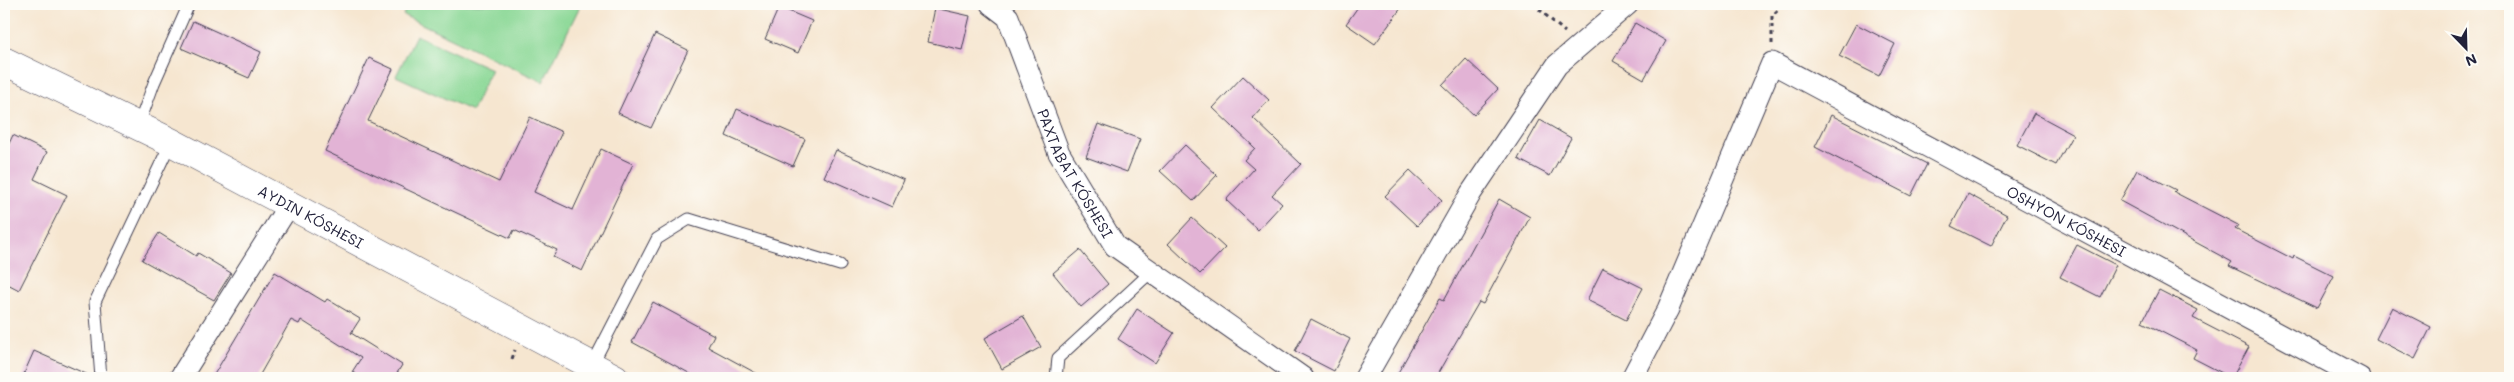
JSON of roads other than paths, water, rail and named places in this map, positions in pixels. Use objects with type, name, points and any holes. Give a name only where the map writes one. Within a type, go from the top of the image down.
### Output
[{"type":"street","name":"PAXTABAT KÓSHESI","points":[[991,4],[1008,17],[1059,154],[1115,246],[1303,378]]},
{"type":"street","points":[[1365,378],[1471,194],[1557,65],[1628,4]]},
{"type":"street","points":[[4,61],[171,142],[604,372]]},
{"type":"street","name":"OSHYON KÓSHESI","points":[[1632,378],[1668,309],[1772,64],[2360,378]]},
{"type":"street","points":[[180,378],[290,205]]},
{"type":"lane","points":[[138,127],[154,83],[189,4]]},
{"type":"lane","points":[[101,378],[95,302],[171,142]]},
{"type":"lane","points":[[604,372],[656,239],[689,220],[840,265]]},
{"type":"lane","points":[[1056,378],[1058,358],[1151,272]]}]
